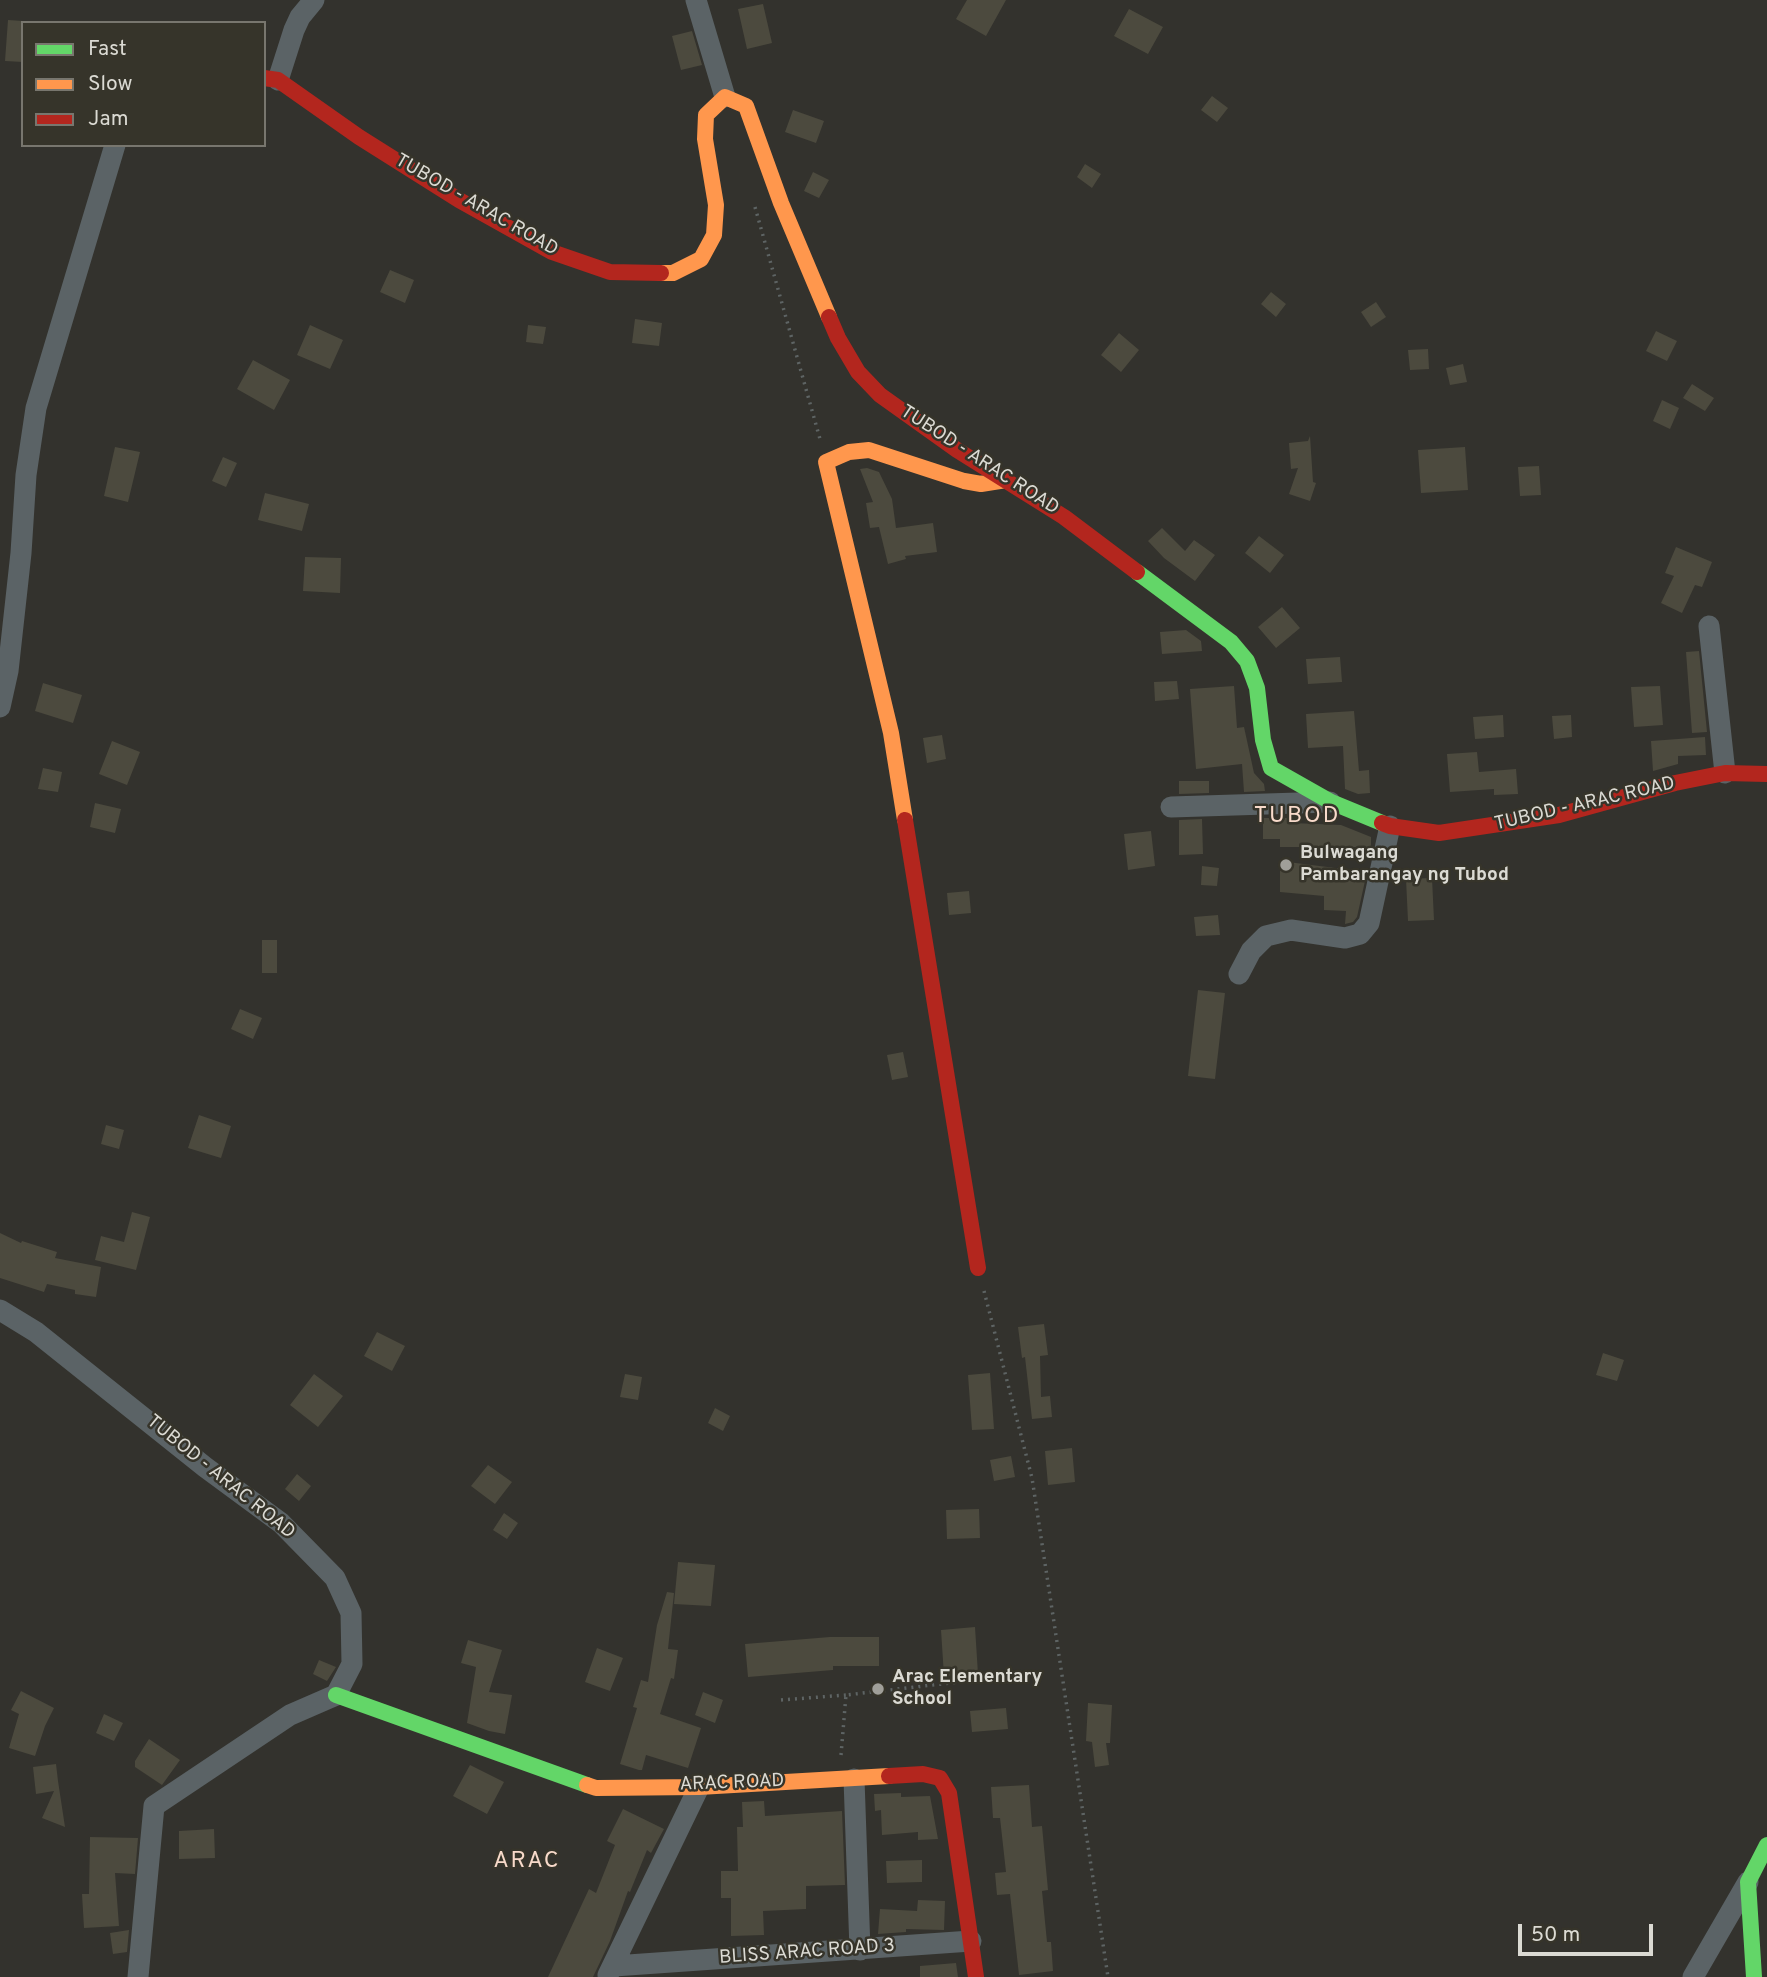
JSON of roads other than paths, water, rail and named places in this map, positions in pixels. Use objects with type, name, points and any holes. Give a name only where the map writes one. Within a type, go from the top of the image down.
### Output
[{"type":"street","points":[[271,79],[297,23],[314,0]]},
{"type":"street","points":[[696,0],[725,97]]},
{"type":"street","name":"TUBOD - ARAC ROAD","points":[[271,79],[459,200],[552,252],[610,272],[673,273],[701,259],[714,235],[716,205],[705,139],[706,115],[725,97],[746,106],[781,203],[838,338],[858,372],[880,395],[902,412],[1064,517],[1231,642],[1247,661],[1257,688],[1263,740],[1271,768],[1331,802],[1390,826],[1439,834],[1559,815],[1675,783],[1725,773],[1767,774]]},
{"type":"street","points":[[0,707],[8,671],[21,553],[26,475],[36,408],[114,147]]},
{"type":"street","points":[[978,1268],[936,995],[891,733],[826,462],[849,452],[869,450],[964,481],[981,484],[1006,480]]},
{"type":"street","points":[[1709,626],[1725,773]]},
{"type":"street","points":[[1171,807],[1331,802]]},
{"type":"street","points":[[1239,974],[1251,951],[1266,936],[1290,930],[1345,938],[1360,934],[1369,923],[1390,826]]},
{"type":"street","name":"TUBOD - ARAC ROAD","points":[[0,1310],[36,1332],[205,1467],[281,1523],[335,1578],[351,1613],[352,1664],[336,1695]]},
{"type":"street","points":[[138,1977],[154,1806],[290,1715],[336,1695]]},
{"type":"street","name":"ARAC ROAD","points":[[336,1695],[596,1788],[699,1787],[923,1773],[940,1778],[949,1793],[976,1977]]},
{"type":"street","points":[[846,1779],[860,1950]]},
{"type":"street","points":[[611,1971],[699,1787]]},
{"type":"street","points":[[1693,1977],[1767,1846]]},
{"type":"street","points":[[1748,1882],[1754,1977]]},
{"type":"street","points":[[1752,1939],[1767,1947]]},
{"type":"street","name":"BLISS ARAC ROAD 3","points":[[611,1971],[971,1941]]},
{"type":"place","name":"Bulwagang Pambarangay ng Tubod","points":[[1286,865]]},
{"type":"place","name":"Arac Elementary School","points":[[878,1689]]},
{"type":"district","name":"TUBOD","points":[[1297,817]]},
{"type":"district","name":"ARAC","points":[[527,1862]]}]
